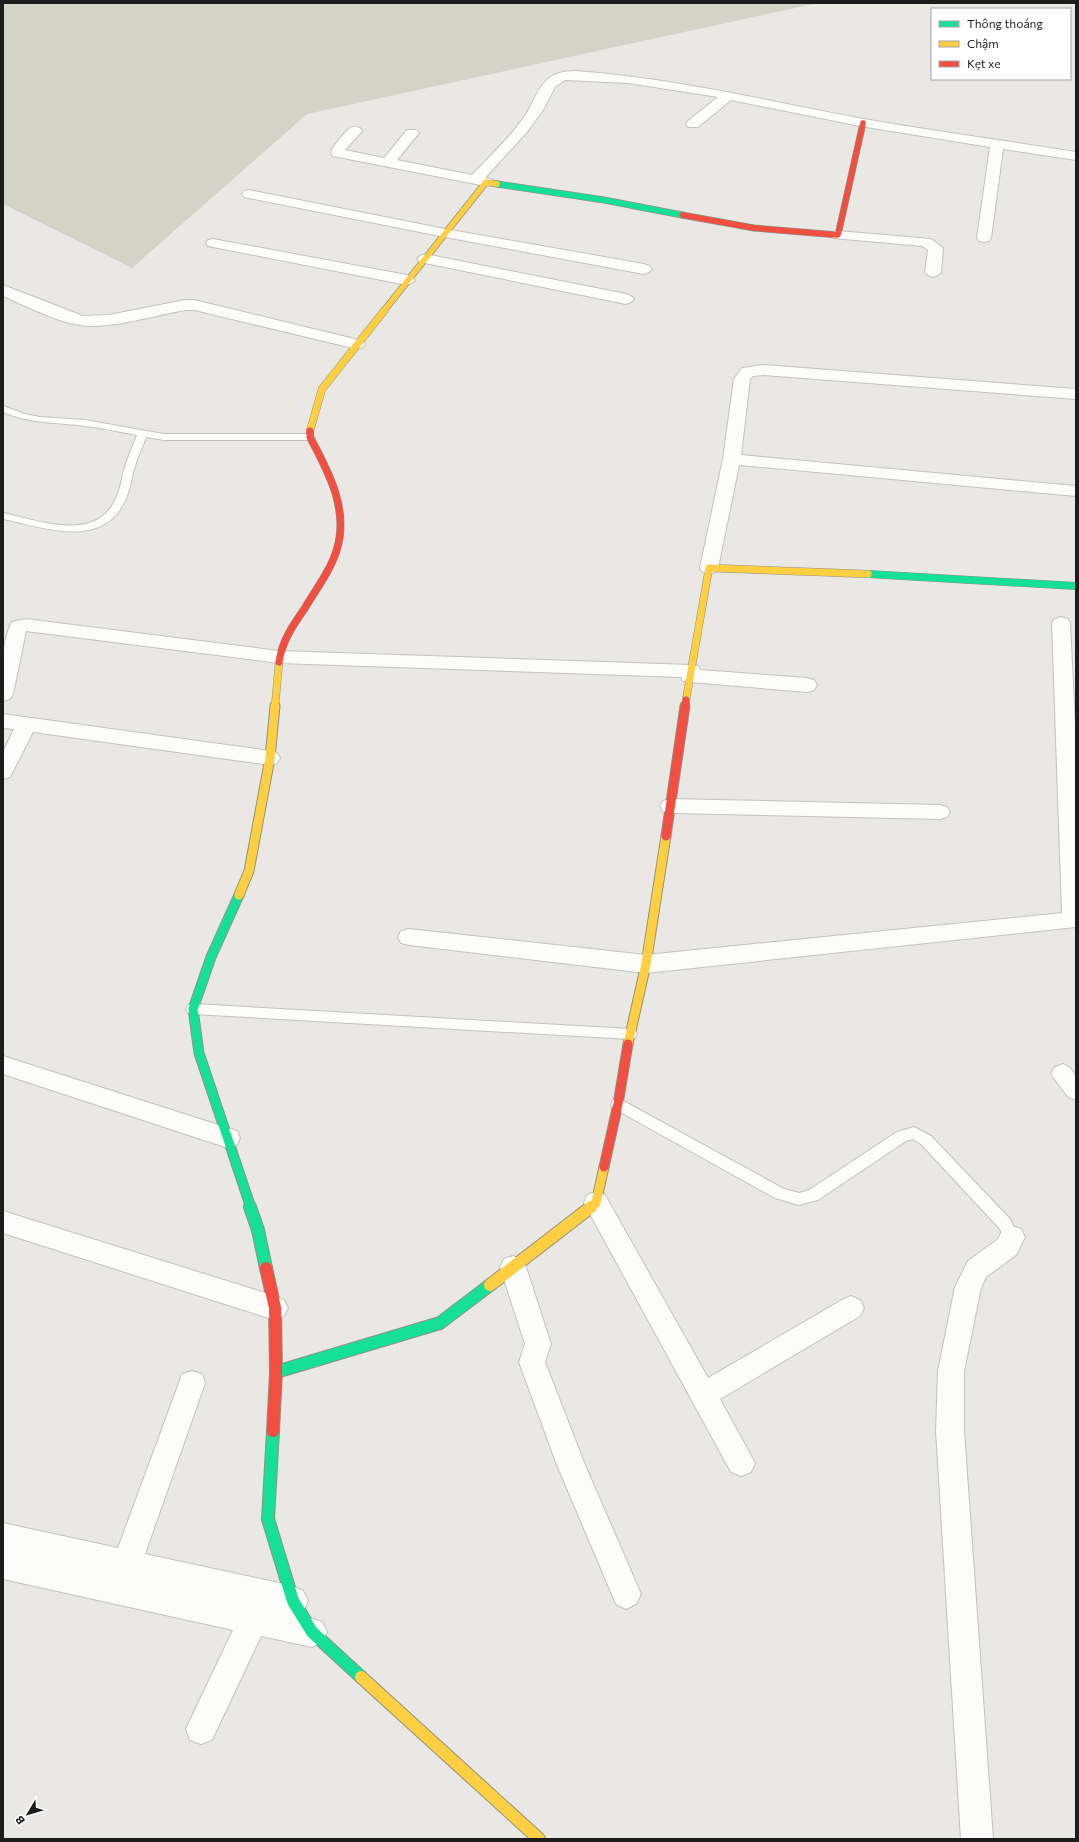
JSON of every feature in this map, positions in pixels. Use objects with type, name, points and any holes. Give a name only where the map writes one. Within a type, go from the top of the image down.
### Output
[{"type":"street","points":[[539,1839],[390,1705],[312,1632],[293,1601],[268,1519],[276,1372],[275,1308],[258,1230],[199,1053],[194,1009],[211,957],[249,871],[270,758],[279,657],[289,632],[323,577],[337,549],[341,528],[339,502],[331,478],[310,438],[311,423],[322,389],[445,233],[480,181],[536,111],[548,87],[555,79],[561,76],[621,78],[664,84],[863,123],[1076,156]]},
{"type":"street","points":[[693,124],[727,96]]},
{"type":"street","points":[[838,235],[863,123]]},
{"type":"street","points":[[355,131],[338,150],[338,153],[480,181],[604,200],[754,228],[926,242],[936,248],[933,272]]},
{"type":"street","points":[[387,163],[412,133]]},
{"type":"street","points":[[984,238],[997,143]]},
{"type":"street","points":[[249,194],[445,233],[644,269]]},
{"type":"street","points":[[213,243],[407,280]]},
{"type":"street","points":[[425,259],[626,299]]},
{"type":"street","points":[[4,291],[70,318],[81,320],[109,320],[185,305],[194,305],[357,344]]},
{"type":"street","points":[[276,1372],[440,1323],[596,1203],[618,1104],[630,1034],[646,964],[690,673],[732,459],[742,379],[748,371],[764,370],[1076,394]]},
{"type":"street","points":[[732,459],[1076,491]]},
{"type":"street","points":[[710,568],[864,574],[1076,586]]},
{"type":"street","points":[[409,937],[646,964],[1074,920],[1061,623]]},
{"type":"street","points":[[3,694],[16,631],[19,626],[26,625],[279,657],[690,673],[807,685]]},
{"type":"street","points":[[3,721],[270,758]]},
{"type":"street","points":[[3,772],[27,724]]},
{"type":"street","points":[[670,806],[940,812]]},
{"type":"street","points":[[3,1064],[228,1138]]},
{"type":"street","points":[[596,1203],[741,1463]]},
{"type":"street","points":[[3,1222],[275,1308]]},
{"type":"street","points":[[977,1839],[950,1431],[951,1371],[968,1287],[977,1269],[1007,1247],[1012,1237]]},
{"type":"street","points":[[514,1267],[538,1344],[532,1362],[571,1465],[626,1594]]},
{"type":"street","points":[[703,1395],[851,1308]]},
{"type":"street","points":[[127,1564],[192,1383]]},
{"type":"street","points":[[3,1537],[293,1601]]},
{"type":"street","points":[[3,1566],[312,1632]]},
{"type":"street","points":[[201,1729],[254,1620]]},
{"type":"lane","points":[[3,409],[23,417],[85,423],[164,437],[310,438]]},
{"type":"lane","points":[[3,516],[64,529],[84,529],[111,516],[122,496],[130,466],[143,433]]},
{"type":"lane","points":[[194,1009],[630,1034]]},
{"type":"lane","points":[[618,1104],[780,1194],[798,1200],[813,1196],[902,1136],[914,1133],[926,1140],[1005,1224],[1012,1237]]},
{"type":"shaded area","points":[[3,3],[818,3],[307,114],[132,268],[3,204]]},
{"type":"traffic: fast","points":[[497,184],[604,200],[682,215]]},
{"type":"traffic: fast","points":[[868,574],[1076,586]]},
{"type":"traffic: fast","points":[[239,895],[211,957],[193,1009],[199,1053],[258,1230],[266,1268]]},
{"type":"traffic: fast","points":[[276,1372],[440,1323],[490,1285]]},
{"type":"traffic: fast","points":[[273,1431],[268,1519],[293,1601],[312,1632],[361,1677]]},
{"type":"traffic: slow","points":[[310,431],[311,423],[322,389],[486,182],[497,184]]},
{"type":"traffic: slow","points":[[686,700],[709,568],[868,574]]},
{"type":"traffic: slow","points":[[239,895],[249,871],[270,758],[279,662]]},
{"type":"traffic: slow","points":[[628,1044],[646,964],[666,836]]},
{"type":"traffic: slow","points":[[490,1285],[596,1203],[604,1167]]},
{"type":"traffic: slow","points":[[361,1677],[539,1839]]},
{"type":"traffic: jam","points":[[682,215],[754,228],[838,235],[863,123]]},
{"type":"traffic: jam","points":[[279,662],[284,641],[330,565],[337,549],[340,534],[341,519],[335,491],[324,463],[310,437],[310,431]]},
{"type":"traffic: jam","points":[[666,836],[686,700]]},
{"type":"traffic: jam","points":[[604,1167],[618,1104],[628,1044]]},
{"type":"traffic: jam","points":[[266,1268],[275,1308],[276,1372],[273,1431]]}]
